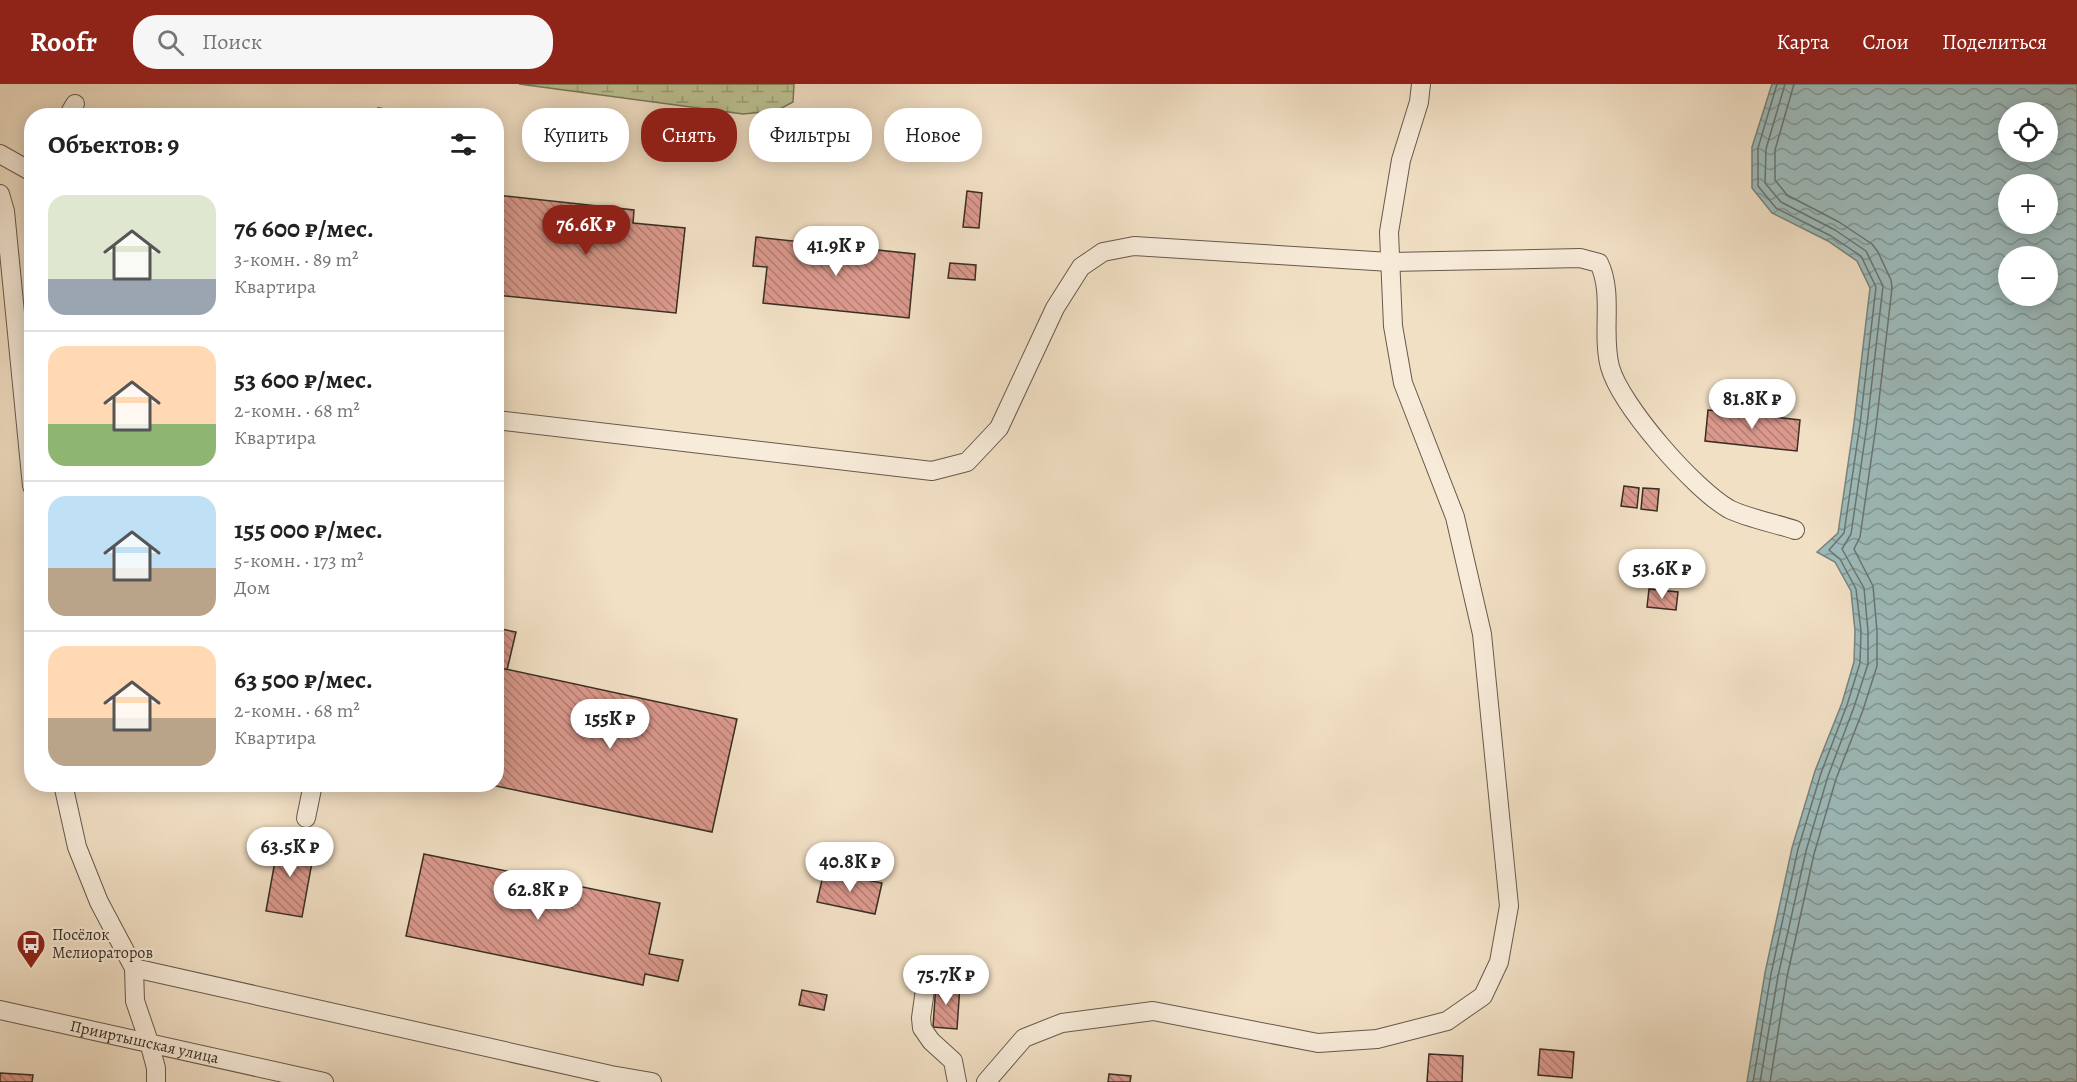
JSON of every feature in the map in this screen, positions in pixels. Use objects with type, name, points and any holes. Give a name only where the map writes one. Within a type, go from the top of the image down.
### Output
[{"type":"street","points":[[986,1082],[1024,1038],[1062,1023],[1154,1011],[1318,1043],[1377,1039],[1448,1021],[1483,996],[1499,962],[1509,906],[1482,634],[1455,517],[1403,383],[1393,326],[1389,231],[1401,160],[1419,102],[1421,84]]},
{"type":"street","points":[[0,154],[24,168]]},
{"type":"street","points":[[0,194],[5,211],[24,405]]},
{"type":"street","points":[[504,421],[932,471],[967,462],[999,428],[1055,308],[1081,267],[1103,252],[1134,246],[1390,262],[1580,258],[1599,263],[1605,276],[1605,340],[1610,368],[1631,409],[1690,478],[1730,509],[1795,530]]},
{"type":"street","points":[[65,792],[77,847],[99,902],[134,968],[135,1001],[156,1068],[156,1082]]},
{"type":"street","points":[[306,818],[311,792]]},
{"type":"street","points":[[134,968],[652,1082]]},
{"type":"street","points":[[927,975],[921,1018],[922,1028],[931,1041],[953,1061],[957,1082]]},
{"type":"street","name":"Прииртышская улица","points":[[0,1010],[324,1082]]},
{"type":"green space","points":[[519,84],[794,84],[793,102],[782,108],[749,108],[749,113],[743,114],[737,113],[737,108],[698,108]]},
{"type":"water","points":[[1772,84],[2077,84],[2077,1082],[1747,1082],[1765,973],[1792,848],[1815,771],[1842,703],[1854,662],[1855,631],[1851,591],[1835,562],[1817,552],[1838,533],[1870,288],[1857,261],[1828,241],[1772,213],[1752,188],[1752,147]]},
{"type":"building","points":[[967,191],[982,193],[979,228],[963,227]]},
{"type":"building","points":[[504,196],[634,210],[633,223],[685,228],[676,313],[504,296]]},
{"type":"building","points":[[756,237],[915,254],[909,318],[763,303],[767,267],[753,266]]},
{"type":"building","points":[[950,263],[976,265],[975,280],[948,278]]},
{"type":"building","points":[[1708,410],[1800,420],[1797,451],[1705,441]]},
{"type":"building","points":[[1624,486],[1639,488],[1637,508],[1621,506]]},
{"type":"building","points":[[1643,488],[1659,489],[1657,511],[1641,509]]},
{"type":"building","points":[[1649,589],[1678,592],[1676,610],[1647,607]]},
{"type":"building","points":[[504,630],[516,632],[507,670],[504,669]]},
{"type":"building","points":[[504,669],[737,719],[712,832],[504,788]]},
{"type":"building","points":[[279,839],[315,846],[302,917],[266,911]]},
{"type":"building","points":[[424,854],[660,903],[649,954],[683,960],[678,981],[645,974],[643,985],[406,936]]},
{"type":"building","points":[[824,871],[882,883],[875,914],[817,902]]},
{"type":"building","points":[[936,983],[960,985],[957,1029],[933,1027]]},
{"type":"building","points":[[802,990],[827,995],[824,1010],[799,1005]]},
{"type":"building","points":[[1540,1049],[1574,1052],[1572,1078],[1538,1075]]},
{"type":"building","points":[[1429,1054],[1463,1056],[1462,1082],[1427,1082]]},
{"type":"building","points":[[0,1073],[33,1075],[32,1082],[0,1082]]},
{"type":"building","points":[[1109,1074],[1131,1076],[1130,1082],[1108,1082]]},
{"type":"place","name":"Посёлок Мелиораторов","points":[[31,970]]}]
